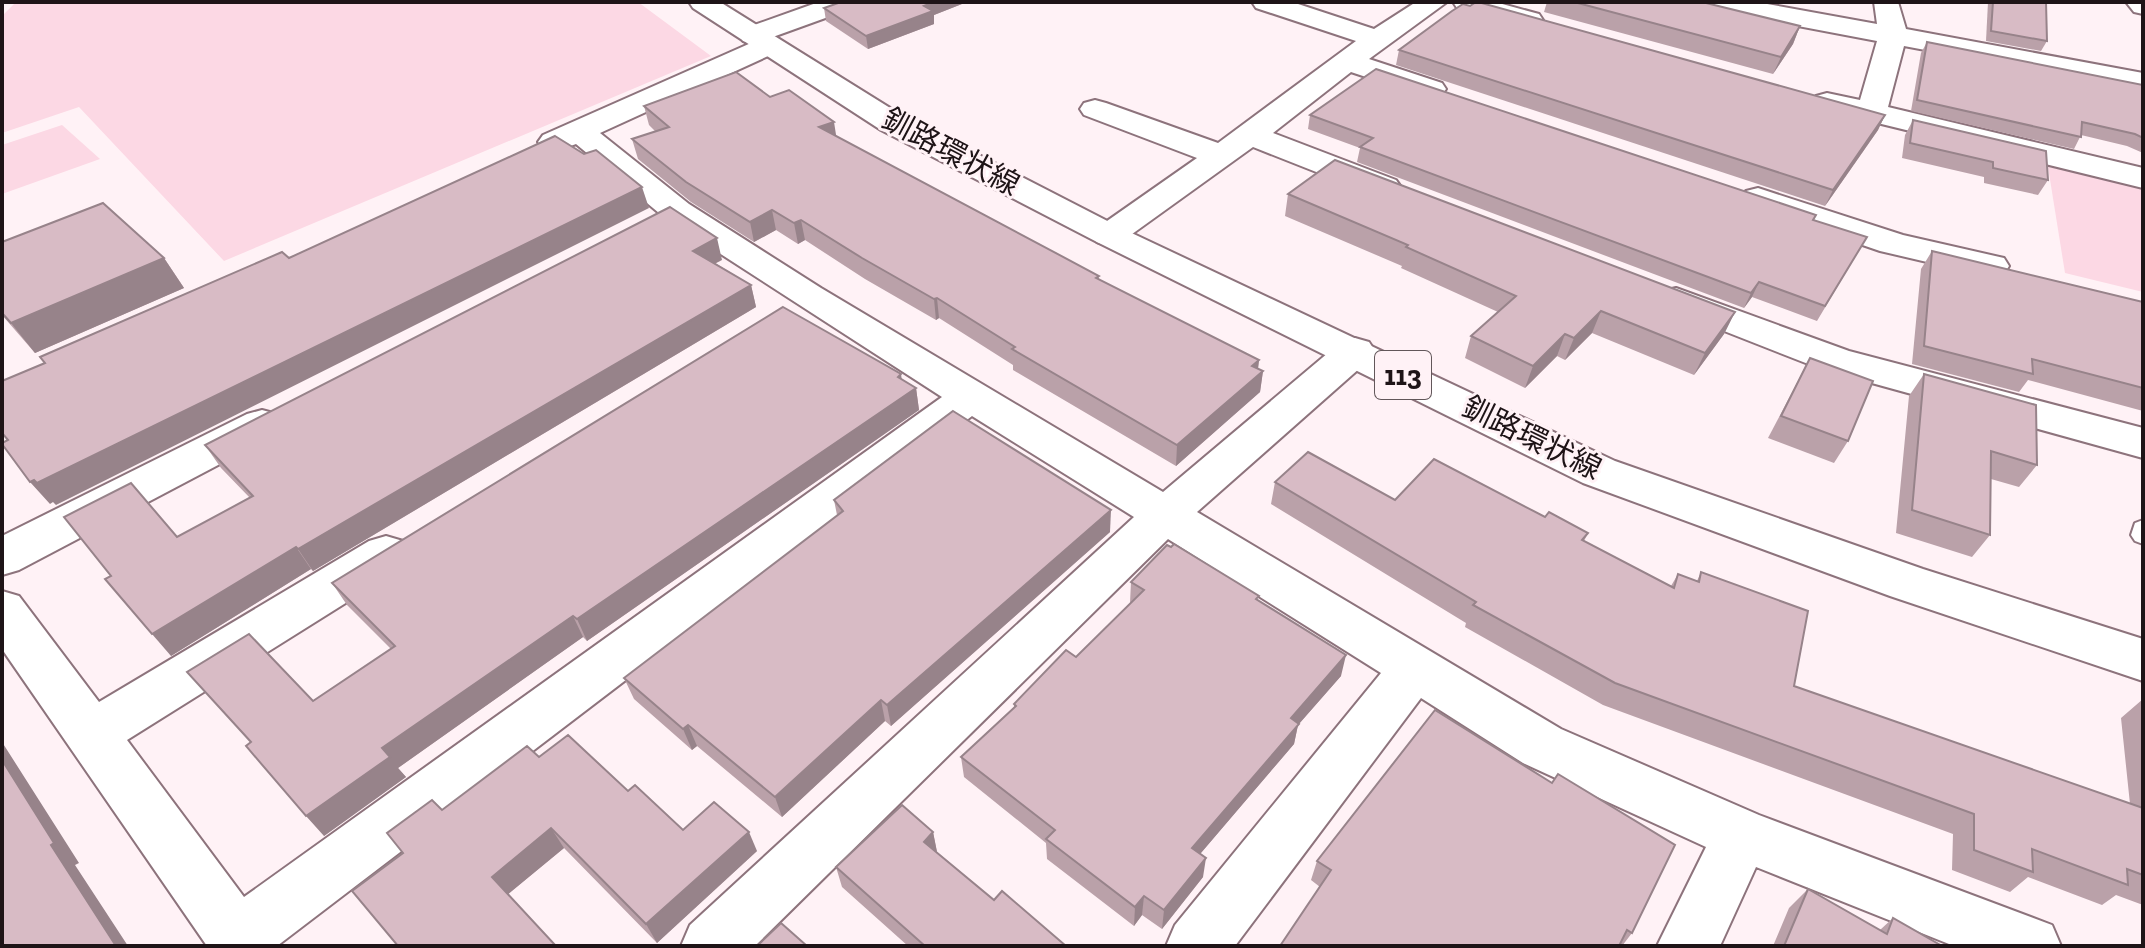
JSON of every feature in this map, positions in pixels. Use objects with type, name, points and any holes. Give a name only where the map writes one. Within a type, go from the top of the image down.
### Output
[{"type":"street","name":"釧路環状線","points":[[702,2],[892,123],[1109,235],[1355,351],[1599,472],[1907,583],[2143,660]]},
{"type":"street","points":[[522,156],[844,2]]},
{"type":"street","points":[[1265,2],[1377,39]]},
{"type":"street","points":[[1109,235],[1377,39],[1434,2]]},
{"type":"street","points":[[1466,2],[1556,27]]},
{"type":"street","points":[[1713,2],[2143,82]]},
{"type":"street","points":[[1871,114],[1893,34],[1886,2]]},
{"type":"street","points":[[1349,62],[1455,97]]},
{"type":"street","points":[[1796,94],[2143,178]]},
{"type":"street","points":[[1095,109],[1235,145],[1411,197]]},
{"type":"street","points":[[579,131],[677,211],[808,296],[1542,746],[1742,835],[2030,946]]},
{"type":"street","points":[[1727,188],[1893,243],[2025,274]]},
{"type":"street","points":[[635,233],[677,211]]},
{"type":"street","points":[[1645,287],[1835,360],[2143,443]]},
{"type":"street","points":[[767,321],[808,296]]},
{"type":"street","points":[[712,946],[1165,515],[1355,351]]},
{"type":"street","points":[[2,610],[240,942],[970,397]]},
{"type":"street","points":[[2,557],[297,406]]},
{"type":"street","points":[[90,735],[415,536]]},
{"type":"street","points":[[1197,946],[1414,669]]},
{"type":"street","points":[[1688,946],[1742,835]]},
{"type":"shaded area","points":[[638,2],[711,56],[224,261],[79,107],[2,133],[2,16],[14,4]]},
{"type":"shaded area","points":[[62,125],[100,159],[2,194],[2,145]]},
{"type":"shaded area","points":[[2048,167],[2124,181],[2143,190],[2143,292],[2065,273]]},
{"type":"building","points":[[841,2],[934,2],[924,6],[933,11],[866,36],[824,8]]},
{"type":"building","points":[[1476,2],[1885,115],[1833,190],[1399,50],[1463,4],[1470,6]]},
{"type":"building","points":[[1574,2],[1702,2],[1800,26],[1781,57]]},
{"type":"building","points":[[1993,2],[2046,2],[2047,41],[1991,31]]},
{"type":"building","points":[[1927,42],[2143,85],[2143,138],[2082,122],[2081,137],[1917,100]]},
{"type":"building","points":[[1376,69],[1816,215],[1813,220],[1867,237],[1825,306],[1759,282],[1751,293],[1360,147],[1373,138],[1310,115]]},
{"type":"building","points":[[736,72],[770,97],[789,90],[834,122],[819,127],[1099,276],[1096,278],[1259,360],[1252,366],[1263,371],[1177,445],[1012,349],[1015,347],[937,298],[862,258],[801,220],[794,223],[772,210],[750,222],[686,182],[632,139],[669,127],[644,106]]},
{"type":"building","points":[[1913,120],[2046,151],[2048,180],[1993,168],[1993,162],[1910,143]]},
{"type":"building","points":[[555,136],[584,154],[596,150],[642,187],[37,483],[34,480],[30,482],[2,444],[8,440],[2,433],[2,381],[45,363],[40,357],[282,252],[289,258]]},
{"type":"building","points":[[1335,160],[1735,312],[1705,353],[1601,311],[1574,338],[1565,334],[1533,366],[1471,336],[1516,296],[1406,247],[1408,245],[1288,194]]},
{"type":"building","points":[[103,203],[164,258],[11,323],[2,313],[2,242]]},
{"type":"building","points":[[670,207],[717,238],[693,251],[751,285],[298,549],[296,547],[152,634],[105,579],[111,576],[64,517],[131,483],[177,537],[253,496],[205,445]]},
{"type":"building","points":[[1932,251],[2143,302],[2143,388],[2032,359],[2033,374],[1924,346]]},
{"type":"building","points":[[783,307],[901,374],[898,377],[916,388],[577,619],[573,616],[382,748],[390,757],[306,816],[246,746],[251,742],[187,672],[249,634],[313,701],[395,646],[332,583]]},
{"type":"building","points":[[1810,358],[1873,381],[1848,441],[1781,416]]},
{"type":"building","points":[[1924,374],[2036,405],[2037,465],[1991,451],[1990,535],[1912,510]]},
{"type":"building","points":[[953,411],[1111,510],[887,705],[881,700],[775,797],[688,725],[683,729],[624,678],[843,511],[834,500]]},
{"type":"building","points":[[1308,452],[1395,500],[1434,459],[1545,517],[1549,512],[1588,533],[1582,540],[1674,588],[1678,574],[1699,582],[1701,572],[1808,611],[1794,686],[2143,808],[2143,875],[2127,869],[2128,885],[2032,849],[2033,872],[1974,850],[1974,814],[1615,683],[1473,605],[1476,602],[1275,482]]},
{"type":"building","points":[[1174,544],[1346,655],[1291,718],[1299,724],[1192,848],[1206,858],[1164,910],[1144,896],[1135,907],[1046,839],[1055,830],[961,757],[1016,706],[1014,704],[1066,650],[1076,657],[1144,590],[1131,582],[1167,545],[1171,547]]},
{"type":"building","points":[[1435,710],[1552,783],[1558,774],[1675,845],[1632,933],[1627,930],[1619,946],[1280,946],[1331,870],[1317,861]]},
{"type":"building","points":[[568,735],[628,791],[635,785],[683,830],[714,802],[749,832],[646,924],[551,828],[492,877],[556,946],[398,946],[352,891],[403,853],[387,833],[432,800],[442,810],[527,746],[539,757]]},
{"type":"building","points":[[2,760],[54,843],[51,845],[116,946],[2,946]]},
{"type":"building","points":[[902,805],[933,832],[924,842],[994,900],[1002,891],[1066,946],[925,946],[836,867]]},
{"type":"building","points":[[1808,889],[1887,934],[1893,918],[1942,946],[1784,946]]},
{"type":"building","points":[[781,923],[807,946],[757,946]]}]
